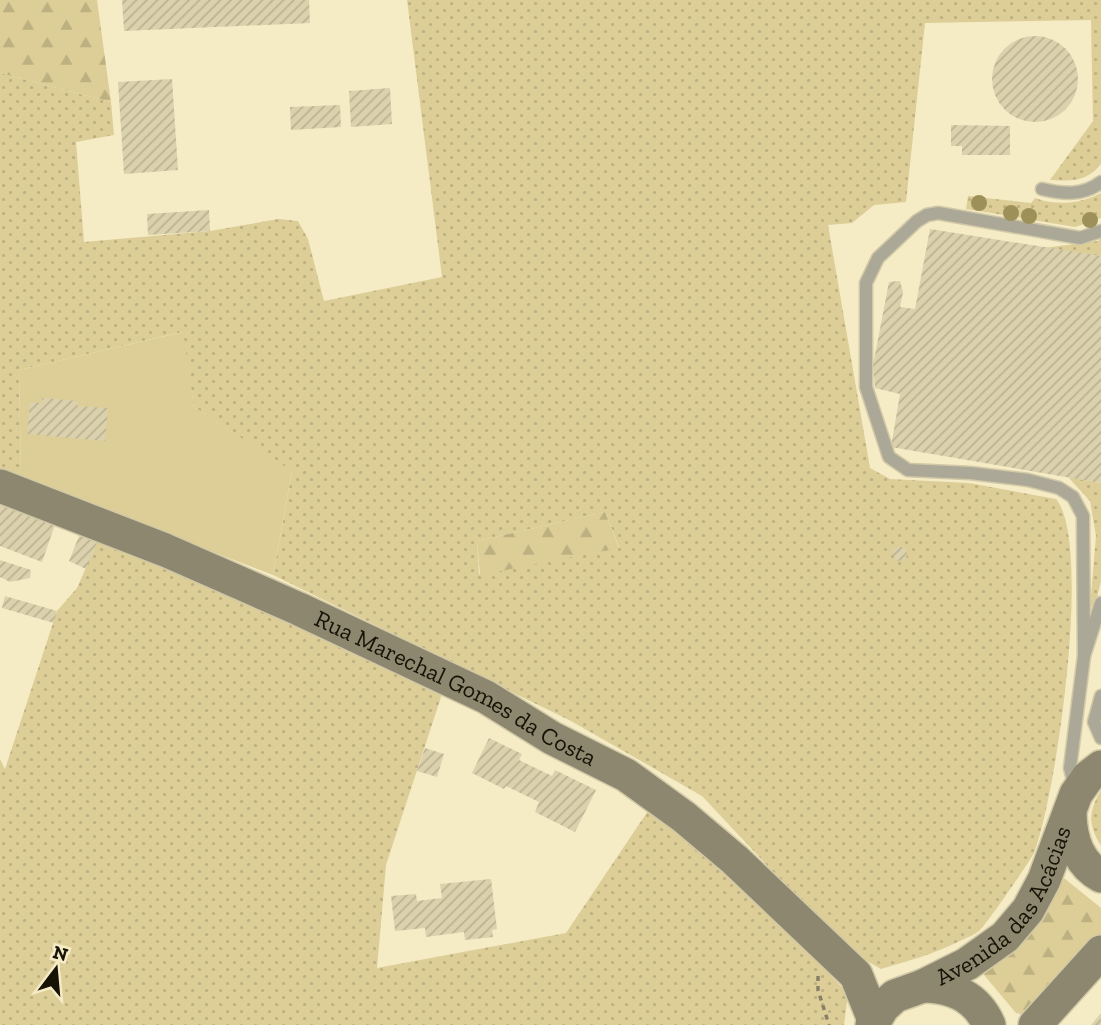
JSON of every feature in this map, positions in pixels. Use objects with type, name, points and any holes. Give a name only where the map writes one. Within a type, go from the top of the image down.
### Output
[{"type":"main road","name":"Rua Marechal Gomes da Costa","points":[[0,486],[165,550],[299,609],[486,697],[552,737],[626,775],[684,817],[735,859],[856,975],[873,1022]]},
{"type":"main road","name":"Avenida das Acácias","points":[[873,1022],[895,996],[967,964],[1005,937],[1028,910],[1044,880],[1073,804],[1088,777],[1101,767]]},
{"type":"main road","name":"Avenida das Acácias","points":[[1073,804],[1071,836],[1079,856],[1093,872],[1101,876]]},
{"type":"main road","points":[[1035,1025],[1101,951]]},
{"type":"main road","name":"Rua Marechal Gomes da Costa","points":[[856,975],[916,988]]},
{"type":"main road","name":"Avenida das Acácias","points":[[916,988],[946,988],[967,997],[979,1008],[989,1025]]},
{"type":"lane","points":[[1042,189],[1060,193],[1080,192],[1101,182]]},
{"type":"lane","points":[[1073,804],[1070,768],[1084,656],[1083,516],[1073,497],[1059,488],[1028,480],[970,473],[908,470],[890,457],[866,387],[866,283],[878,258],[927,215],[938,213],[1080,238],[1101,232]]},
{"type":"lane","points":[[1084,656],[1101,603]]},
{"type":"lane","points":[[1101,696],[1094,722],[1101,737]]},
{"type":"path","points":[[829,1025],[818,990],[818,966],[832,952]]},
{"type":"green space","points":[[0,0],[97,0],[111,102],[0,73]]},
{"type":"green space","points":[[407,0],[1101,0],[1101,164],[1095,170],[1078,179],[1050,180],[1093,121],[1091,20],[925,23],[906,202],[874,205],[852,223],[828,225],[870,468],[890,479],[969,483],[1056,499],[1067,525],[1071,565],[1071,616],[1067,671],[1052,780],[1043,823],[1034,853],[979,931],[940,950],[881,969],[851,952],[824,926],[702,796],[571,721],[273,575],[292,472],[194,407],[182,332],[19,370],[21,478],[0,470],[0,73],[111,102],[114,135],[76,142],[84,242],[210,231],[278,219],[298,221],[308,239],[324,301],[442,277]],"holes":[[[605,512],[619,547],[479,574],[477,541]]]},
{"type":"green space","points":[[1101,193],[1101,218],[1075,227],[966,209],[968,196],[1031,203],[1035,198],[1060,203],[1077,202]]},
{"type":"green space","points":[[1101,238],[1101,256],[1044,248],[1098,241]]},
{"type":"green space","points":[[183,332],[194,407],[292,471],[273,575],[21,478],[19,370]]},
{"type":"green space","points":[[1068,477],[1101,483],[1101,581],[1095,606],[1090,607],[1096,536],[1090,501]]},
{"type":"green space","points":[[605,512],[619,548],[480,575],[477,541]]},
{"type":"green space","points":[[99,538],[443,691],[386,865],[377,968],[566,933],[652,805],[751,890],[848,994],[844,1025],[0,1025],[0,759],[5,769],[57,611],[77,588]]},
{"type":"green space","points":[[1101,790],[1101,846],[1091,818]]},
{"type":"green space","points":[[1064,878],[1101,908],[1101,937],[1029,1016],[1016,1013],[979,969],[1036,916]]},
{"type":"building","points":[[122,0],[309,0],[310,23],[124,31]]},
{"type":"building","points":[[1035,36],[1059,43],[1071,55],[1078,79],[1071,103],[1059,115],[1035,122],[1011,115],[999,103],[992,79],[999,55],[1011,43]]},
{"type":"building","points":[[172,79],[178,170],[124,174],[118,82]]},
{"type":"building","points":[[390,88],[392,124],[351,127],[349,91]]},
{"type":"building","points":[[340,105],[341,127],[291,130],[290,107]]},
{"type":"building","points":[[951,125],[1010,126],[1010,155],[962,155],[962,146],[951,146]]},
{"type":"building","points":[[209,210],[210,231],[148,235],[147,214]]},
{"type":"building","points":[[930,229],[1101,256],[1101,483],[891,447],[900,394],[875,388],[873,365],[889,282],[900,281],[903,292],[900,307],[915,309]]},
{"type":"building","points":[[42,398],[78,401],[77,406],[108,408],[105,441],[27,434],[30,402],[42,403]]},
{"type":"building","points":[[0,501],[56,522],[42,562],[0,546]]},
{"type":"building","points":[[81,531],[99,538],[86,569],[69,561]]},
{"type":"building","points":[[900,547],[905,549],[905,559],[900,561],[895,559],[893,554],[895,549]]},
{"type":"building","points":[[0,560],[31,570],[30,578],[10,582],[0,577]]},
{"type":"building","points":[[5,596],[57,611],[54,623],[2,608]]},
{"type":"building","points":[[489,738],[522,754],[519,760],[552,776],[555,770],[596,790],[575,832],[535,812],[539,802],[472,773]]},
{"type":"building","points":[[425,748],[444,754],[437,777],[417,771]]},
{"type":"building","points":[[491,879],[497,929],[492,930],[493,937],[465,940],[464,932],[426,937],[425,928],[395,931],[391,896],[416,894],[417,901],[442,898],[440,884]]},
{"type":"building","points":[[1101,1013],[1101,1025],[1091,1025]]}]
